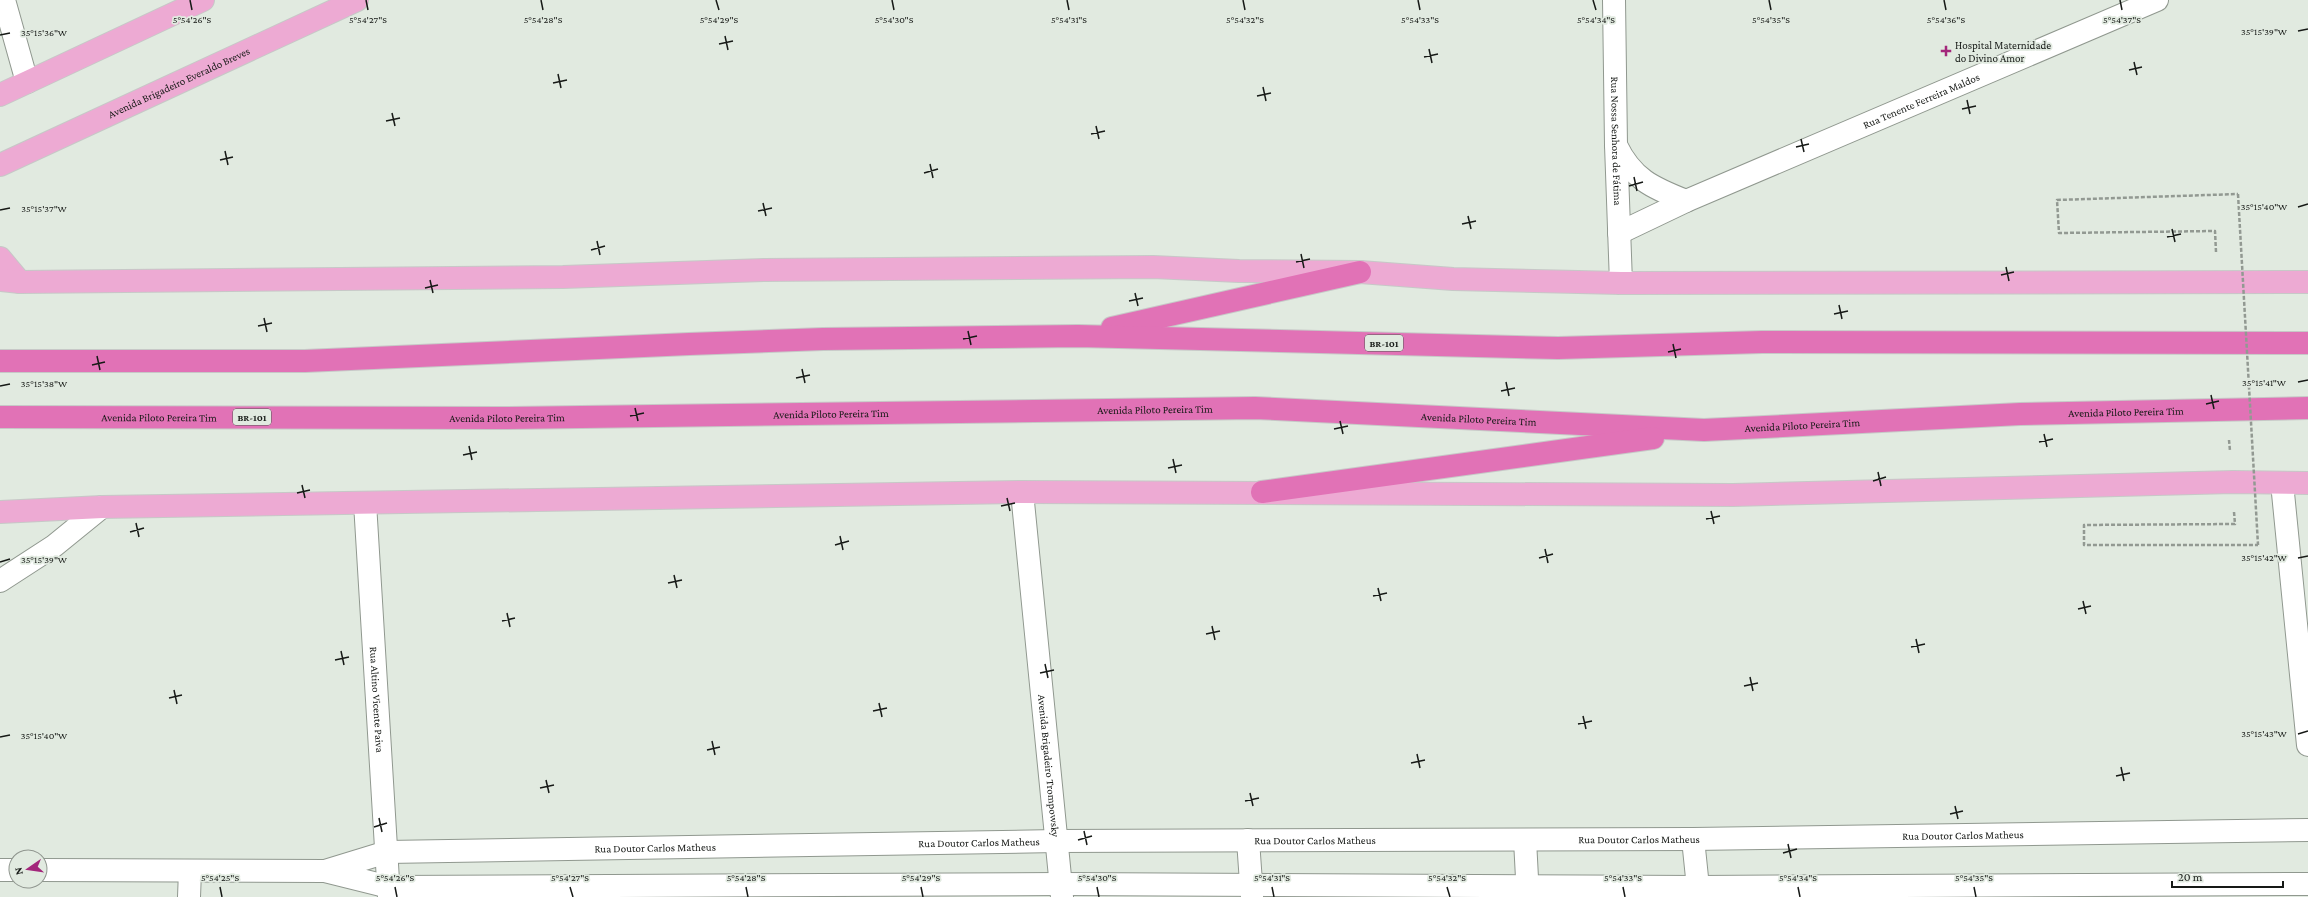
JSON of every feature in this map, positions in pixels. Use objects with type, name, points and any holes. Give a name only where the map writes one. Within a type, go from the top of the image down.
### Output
[{"type":"highway","points":[[1078,336],[1360,272]]},
{"type":"highway","name":"BR-101","points":[[0,361],[305,361],[823,339],[1078,336],[1558,348],[1762,342],[2308,343]]},
{"type":"highway","name":"Avenida Piloto Pereira Tim","points":[[0,417],[503,418],[1255,408],[1704,430],[2020,414],[2308,408]]},
{"type":"highway","points":[[1262,492],[1704,430]]},
{"type":"main road","name":"Avenida Brigadeiro Everaldo Breves","points":[[2,166],[357,0]]},
{"type":"main road","points":[[0,96],[200,1]]},
{"type":"main road","points":[[0,258],[10,281],[563,276],[764,270],[1145,267],[1239,271],[1360,272],[1453,278],[1621,283],[2217,284],[2308,282]]},
{"type":"main road","points":[[0,512],[102,507],[1022,492],[1732,495],[2233,482],[2308,483]]},
{"type":"street","points":[[4,0],[27,82]]},
{"type":"street","name":"Rua Nossa Senhora de Fátima","points":[[1614,0],[1618,233],[1621,283]]},
{"type":"street","name":"Rua Tenente Ferreira Maldos","points":[[1618,233],[1686,201],[2157,0]]},
{"type":"street","points":[[1616,145],[1634,174],[1655,189],[1686,201]]},
{"type":"street","points":[[2282,483],[2308,745]]},
{"type":"street","name":"Avenida Brigadeiro Trompowsky","points":[[1022,492],[1061,890]]},
{"type":"street","name":"Rua Altino Vicente Paiva","points":[[365,503],[389,892]]},
{"type":"street","points":[[0,581],[54,546],[102,507]]},
{"type":"street","name":"Rua Doutor Carlos Matheus","points":[[325,872],[387,852],[1057,842],[1693,839],[2308,830]]},
{"type":"street","points":[[1693,839],[1698,892]]},
{"type":"street","points":[[1248,840],[1252,891]]},
{"type":"street","points":[[1525,840],[1527,892]]},
{"type":"street","name":"Rua Doutor Carlos Matheus","points":[[48,870],[325,872],[389,892],[1061,890],[1698,892],[2308,884]]},
{"type":"street","points":[[189,897],[190,871]]},
{"type":"path","points":[[2217,284],[2215,231],[2059,234],[2057,200],[2238,194],[2258,545],[2084,545],[2084,526],[2235,524],[2233,482],[2226,410]]},
{"type":"place","name":"Hospital Maternidade do Divino Amor","points":[[1946,51]]}]
